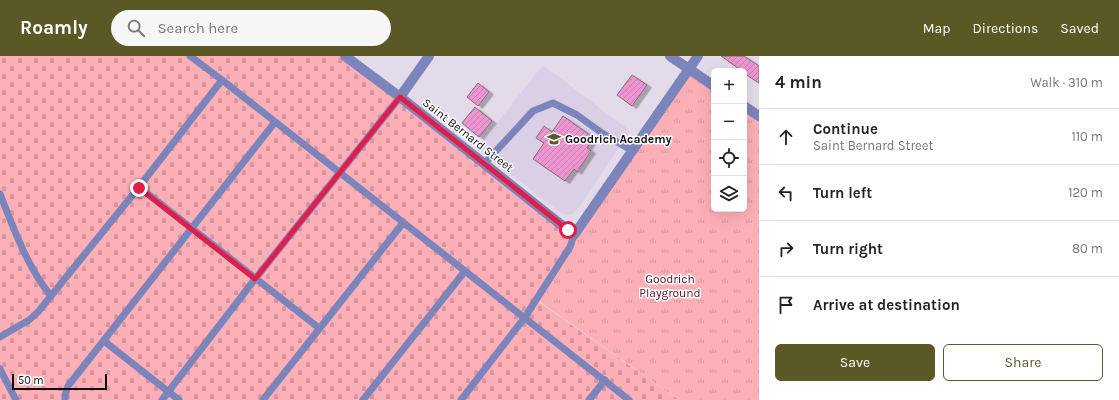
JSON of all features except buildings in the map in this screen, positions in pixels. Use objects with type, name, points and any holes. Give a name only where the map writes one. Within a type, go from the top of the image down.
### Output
[{"type":"street","name":"Saint Bernard Street","points":[[345,56],[400,97],[574,235]]},
{"type":"street","points":[[400,97],[429,56]]},
{"type":"street","points":[[670,56],[711,84]]},
{"type":"street","points":[[574,235],[698,56]]},
{"type":"street","points":[[747,108],[759,116]]},
{"type":"lane","points":[[190,56],[629,400]]},
{"type":"lane","points":[[0,337],[29,320],[38,312],[139,188],[222,80]]},
{"type":"lane","points":[[162,400],[255,279],[400,97]]},
{"type":"lane","points":[[484,164],[533,111],[553,103],[577,115],[632,150]]},
{"type":"lane","points":[[65,400],[68,386],[275,122]]},
{"type":"lane","points":[[139,188],[319,328]]},
{"type":"lane","points":[[0,196],[27,257],[42,285],[51,296]]},
{"type":"lane","points":[[263,400],[403,223]]},
{"type":"lane","points":[[461,400],[525,317],[570,247],[574,235]]},
{"type":"lane","points":[[363,400],[465,271]]},
{"type":"lane","points":[[104,341],[179,400]]},
{"type":"lane","points":[[0,369],[16,400]]},
{"type":"lane","points":[[589,400],[605,380]]},
{"type":"shaded area","name":"Goodrich Academy","points":[[543,65],[630,131],[577,210],[569,215],[561,213],[477,148]]},
{"type":"green space","points":[[0,56],[345,56],[574,235],[536,300],[679,400],[0,400]]},
{"type":"green space","name":"Goodrich Playground","points":[[689,69],[711,84],[711,212],[747,212],[747,108],[759,116],[759,400],[679,400],[536,299]]},
{"type":"place","name":"Goodrich Academy","points":[[554,139]]},
{"type":"route","points":[[139,188],[255,279],[400,97],[568,230]]}]
